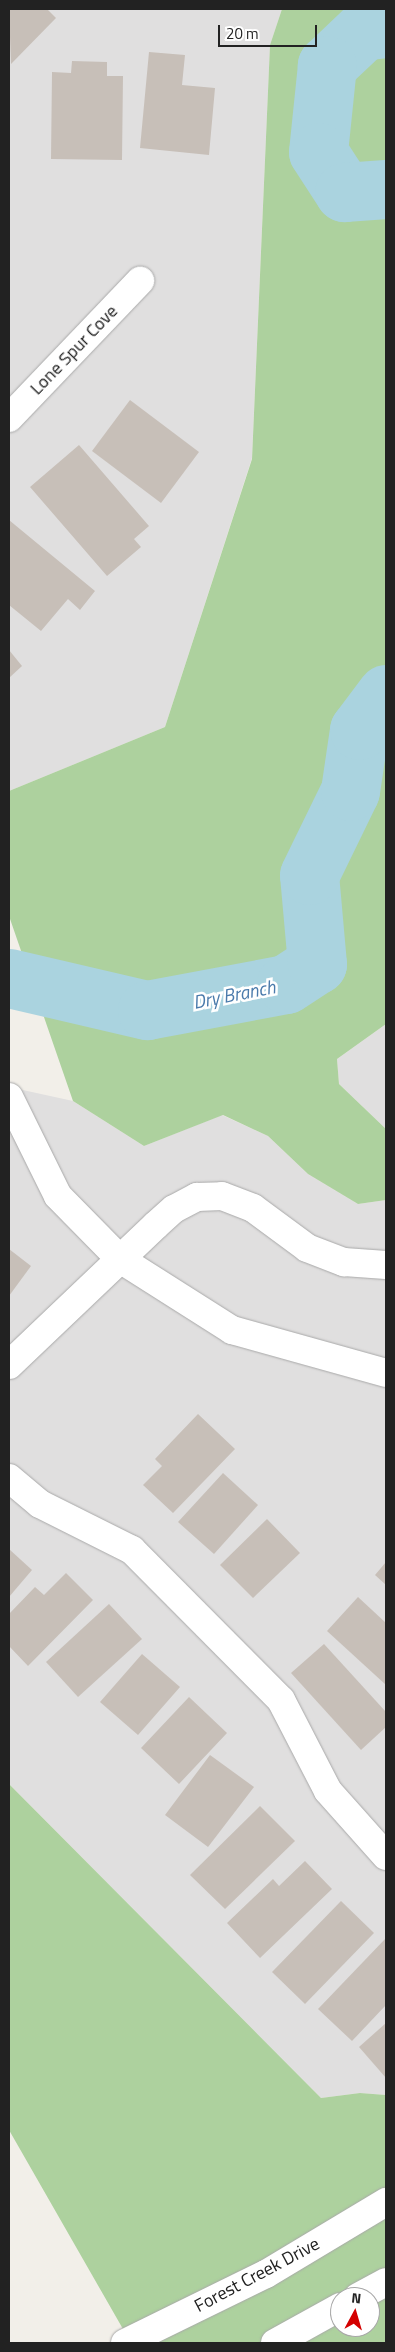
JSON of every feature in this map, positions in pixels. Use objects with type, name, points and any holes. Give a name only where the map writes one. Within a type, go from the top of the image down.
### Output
[{"type":"street","name":"Lone Spur Cove","points":[[9,418],[140,281]]},
{"type":"street","points":[[9,1097],[58,1196],[120,1259],[232,1330],[386,1373]]},
{"type":"street","points":[[9,1365],[174,1209],[197,1197],[222,1196],[253,1208],[307,1248],[344,1262],[386,1265]]},
{"type":"street","points":[[9,1478],[40,1504],[132,1550],[281,1700],[328,1791],[386,1856]]},
{"type":"street","name":"Forest Creek Drive","points":[[125,2343],[266,2274],[386,2202]]},
{"type":"street","points":[[275,2343],[330,2313]]},
{"type":"shaded area","points":[[9,9],[282,9],[270,45],[252,458],[165,727],[9,791]]},
{"type":"shaded area","points":[[386,1024],[386,1129],[339,1084],[337,1059]]},
{"type":"shaded area","points":[[9,1087],[73,1101],[144,1146],[222,1115],[268,1136],[308,1174],[358,1204],[386,1200],[386,2095],[360,2093],[321,2098],[9,1784]]},
{"type":"green space","points":[[282,9],[386,9],[386,1024],[337,1059],[339,1084],[386,1129],[386,1200],[358,1204],[308,1174],[268,1136],[223,1115],[144,1146],[73,1101],[9,916],[9,791],[165,727],[252,459],[270,45]]},
{"type":"green space","points":[[9,1784],[321,2098],[360,2093],[386,2095],[386,2343],[131,2343],[9,2130]]},
{"type":"building","points":[[9,9],[47,9],[56,18],[11,64]]},
{"type":"building","points":[[149,52],[185,55],[182,85],[215,88],[209,155],[140,148]]},
{"type":"building","points":[[72,61],[107,62],[107,76],[123,76],[122,160],[51,159],[52,72],[71,73]]},
{"type":"building","points":[[130,400],[199,452],[161,503],[92,451]]},
{"type":"building","points":[[79,445],[149,526],[134,539],[141,547],[107,576],[30,487]]},
{"type":"building","points":[[9,520],[95,591],[80,610],[68,599],[41,631],[9,605]]},
{"type":"building","points":[[9,650],[22,666],[9,678]]},
{"type":"building","points":[[9,1249],[31,1266],[9,1296]]},
{"type":"building","points":[[198,1414],[235,1449],[173,1513],[143,1485],[162,1466],[155,1459]]},
{"type":"building","points":[[223,1473],[258,1505],[214,1554],[178,1522]]},
{"type":"building","points":[[267,1519],[300,1553],[253,1598],[220,1565]]},
{"type":"building","points":[[9,1549],[32,1570],[9,1597]]},
{"type":"building","points":[[386,1562],[386,1585],[375,1575]]},
{"type":"building","points":[[66,1573],[93,1600],[28,1666],[9,1646],[9,1614],[35,1587],[44,1595]]},
{"type":"building","points":[[358,1597],[386,1623],[386,1685],[327,1631]]},
{"type":"building","points":[[109,1604],[142,1639],[78,1697],[46,1662]]},
{"type":"building","points":[[324,1644],[386,1712],[386,1727],[361,1750],[291,1673]]},
{"type":"building","points":[[142,1654],[180,1687],[138,1735],[100,1702]]},
{"type":"building","points":[[189,1697],[227,1733],[179,1784],[141,1748]]},
{"type":"building","points":[[210,1755],[254,1787],[208,1847],[165,1815]]},
{"type":"building","points":[[260,1806],[295,1841],[225,1909],[190,1875]]},
{"type":"building","points":[[305,1861],[332,1889],[260,1958],[227,1923],[273,1879],[279,1886]]},
{"type":"building","points":[[341,1901],[374,1933],[305,2004],[272,1972]]},
{"type":"building","points":[[386,1938],[386,2005],[352,2041],[318,2009]]},
{"type":"building","points":[[386,2023],[386,2078],[359,2047]]},
{"type":"waterway","name":"Dry Branch","points":[[386,28],[363,31],[327,65],[318,152],[344,192],[386,189]]},
{"type":"waterway","name":"Dry Branch","points":[[9,978],[147,1010],[286,984],[317,964],[309,875],[350,791],[359,730],[386,694]]}]
